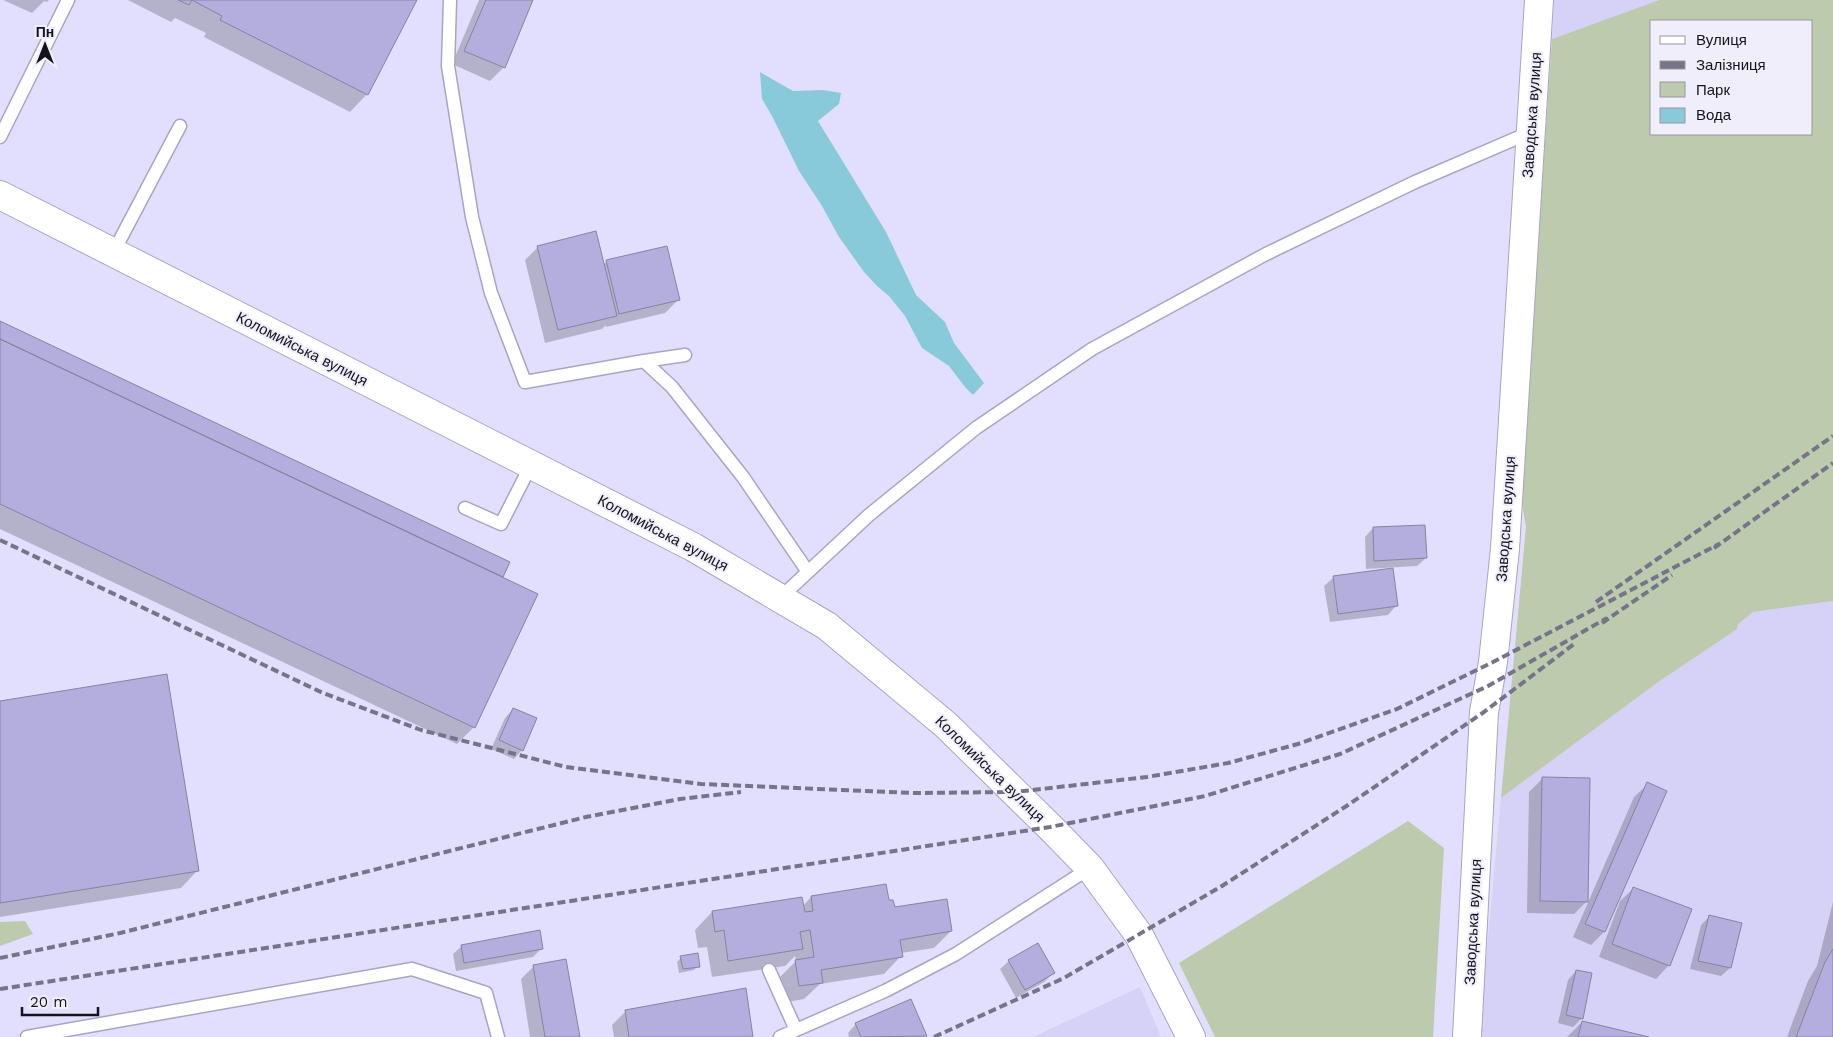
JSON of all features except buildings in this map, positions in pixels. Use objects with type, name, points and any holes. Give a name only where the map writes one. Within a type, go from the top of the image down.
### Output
[{"type":"street","name":"Заводська вулиця","points":[[1467,1037],[1484,712],[1493,662],[1505,549],[1539,0]]},
{"type":"street","name":"Коломийська вулиця","points":[[0,195],[692,547],[827,626],[946,725],[1090,868],[1139,935],[1191,1037]]},
{"type":"lane","points":[[0,137],[68,0]]},
{"type":"lane","points":[[450,0],[448,66],[472,217],[491,293],[525,382],[685,355]]},
{"type":"lane","points":[[113,253],[180,126]]},
{"type":"lane","points":[[780,598],[869,515],[976,428],[1092,349],[1266,254],[1415,182],[1531,132]]},
{"type":"lane","points":[[644,361],[672,387],[743,477],[808,572]]},
{"type":"lane","points":[[466,508],[501,524],[531,465]]},
{"type":"lane","points":[[780,1037],[885,991],[956,954],[1090,868]]},
{"type":"lane","points":[[27,1037],[412,969],[486,993],[498,1037]]},
{"type":"lane","points":[[770,970],[796,1030]]},
{"type":"shaded area","points":[[1554,0],[1659,0],[1552,39]]},
{"type":"shaded area","points":[[1833,601],[1833,1037],[1479,1037],[1501,798],[1753,612]]},
{"type":"shaded area","points":[[1140,987],[1161,1037],[1033,1037]]},
{"type":"green space","points":[[1659,0],[1833,0],[1833,601],[1753,612],[1738,624],[1737,629],[1661,680],[1501,798],[1526,527],[1521,497],[1552,39]]},
{"type":"green space","points":[[1408,821],[1444,848],[1433,1037],[1215,1037],[1179,963]]},
{"type":"green space","points":[[25,921],[33,934],[0,946],[0,922]]},
{"type":"water","points":[[760,72],[793,91],[823,90],[841,93],[839,104],[818,121],[886,232],[916,295],[945,322],[954,343],[984,383],[973,395],[949,366],[922,348],[905,316],[889,296],[864,272],[839,237],[822,206],[799,171],[762,99]]},
{"type":"railway","points":[[1596,602],[1833,436]]},
{"type":"railway","points":[[1714,548],[1833,463]]},
{"type":"railway","points":[[0,540],[323,693],[421,730],[566,767],[701,784],[915,793],[1015,792],[1147,777],[1228,763],[1298,744],[1397,709],[1493,662],[1719,544]]},
{"type":"railway","points":[[1602,623],[1672,575]]},
{"type":"railway","points":[[0,989],[1050,827],[1205,796],[1340,754],[1488,686],[1607,618]]},
{"type":"railway","points":[[934,1037],[1064,978],[1222,886],[1348,805],[1484,712],[1574,644]]},
{"type":"railway","points":[[0,958],[120,933],[586,817],[680,799],[741,792]]}]
